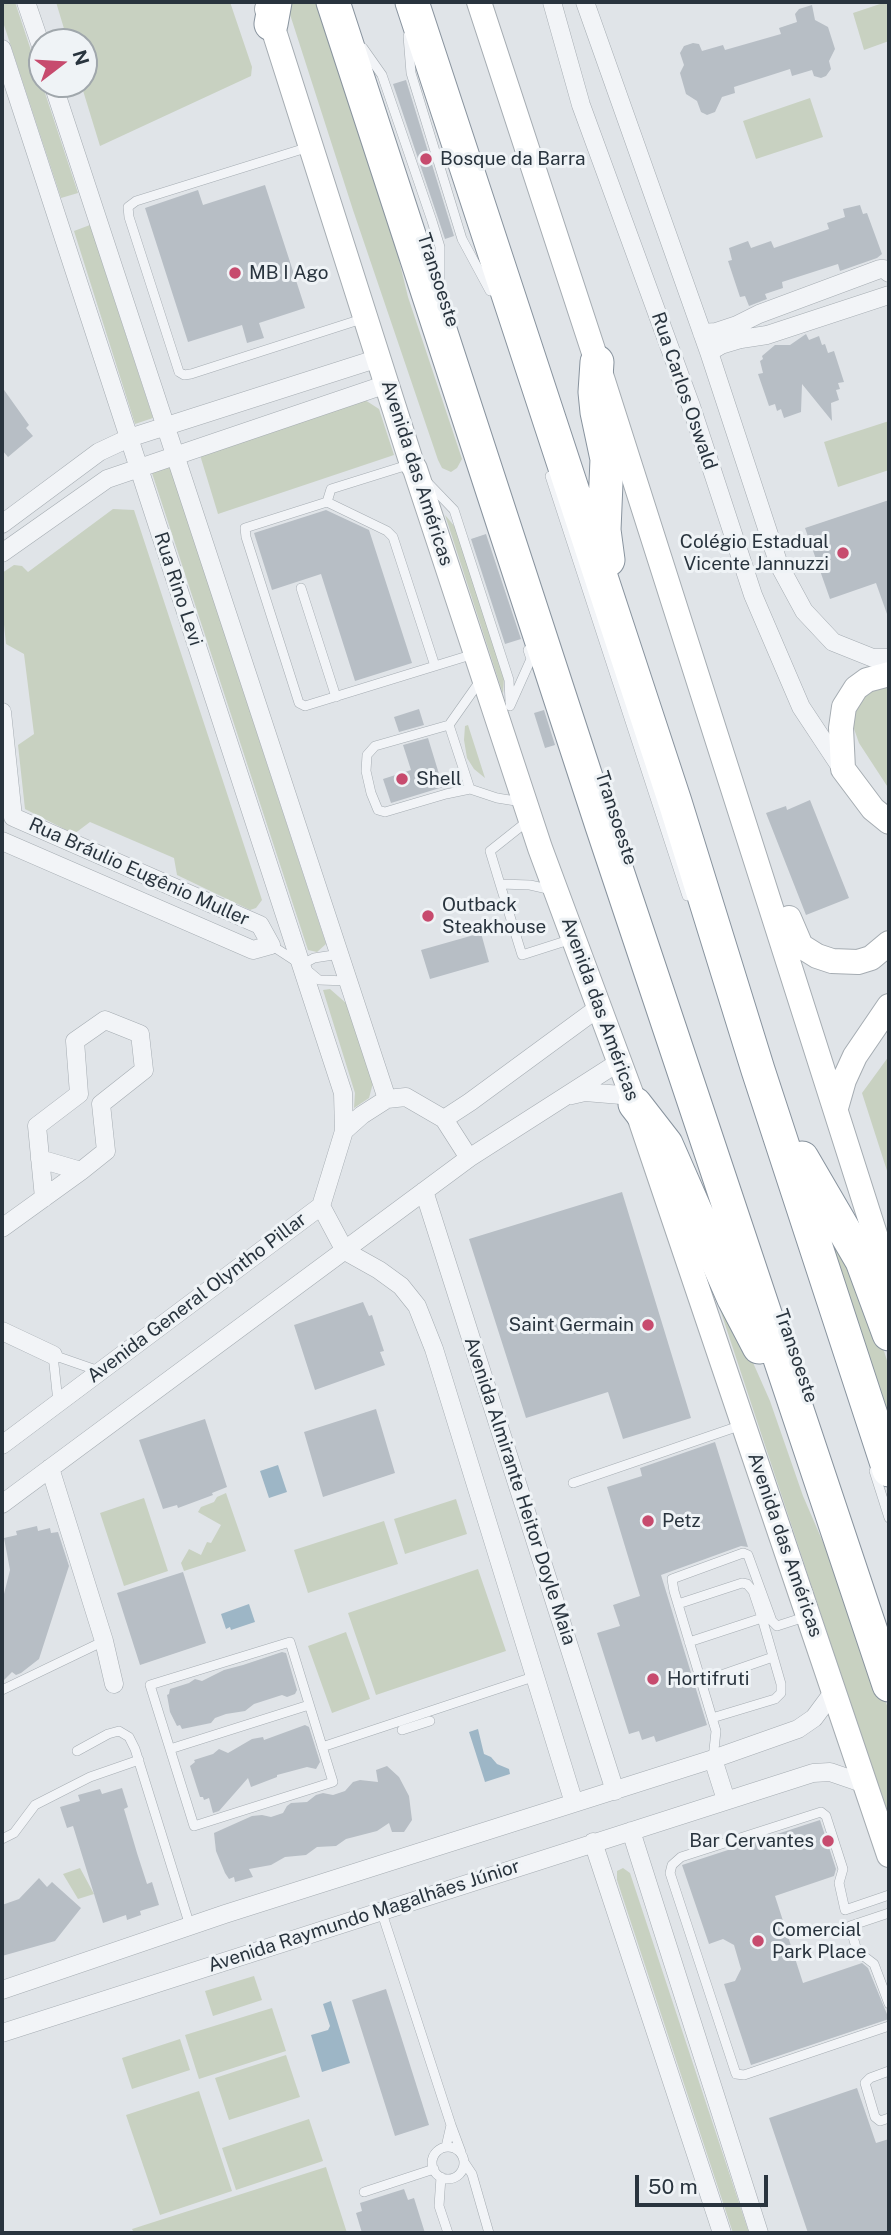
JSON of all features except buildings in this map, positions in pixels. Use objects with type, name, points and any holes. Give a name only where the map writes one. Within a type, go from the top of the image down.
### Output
[{"type":"highway","points":[[333,2],[464,417],[889,1685]]},
{"type":"highway","points":[[408,13],[675,802],[881,1468]]},
{"type":"highway","points":[[597,362],[596,402],[607,459],[605,545],[614,590],[618,632]]},
{"type":"highway","points":[[758,1070],[804,1162],[862,1261],[889,1334]]},
{"type":"highway","points":[[634,1100],[666,1144],[734,1299],[785,1398],[828,1525],[839,1536]]},
{"type":"main road","points":[[479,2],[597,362],[889,1278]]},
{"type":"main road","name":"Avenida das Américas","points":[[270,9],[309,147],[528,811],[598,1008],[634,1100],[889,1855]]},
{"type":"main road","points":[[889,674],[867,680],[856,688],[849,696],[842,717],[842,769],[881,816],[889,839]]},
{"type":"main road","points":[[765,887],[786,906],[793,931],[801,946],[817,956],[832,961],[858,962],[871,958],[889,943]]},
{"type":"main road","points":[[836,1108],[855,1056],[889,1006]]},
{"type":"street","points":[[26,2],[35,28]]},
{"type":"street","name":"Rua Carlos Oswald","points":[[552,2],[581,105],[691,407],[753,595],[801,707],[842,769]]},
{"type":"street","name":"Rua Carlos Oswald","points":[[585,2],[709,352],[779,565],[804,611],[833,642],[873,658],[889,658]]},
{"type":"street","name":"Rua Rino Levi","points":[[2,49],[343,1093],[344,1131]]},
{"type":"street","name":"Rua Rino Levi","points":[[58,98],[387,1099]]},
{"type":"street","points":[[702,333],[716,332],[737,325],[758,314],[880,270],[884,269],[889,274]]},
{"type":"street","points":[[709,352],[721,345],[767,335],[889,295]]},
{"type":"street","points":[[2,524],[99,452],[129,438],[379,358]]},
{"type":"street","points":[[2,553],[107,479],[387,384]]},
{"type":"street","points":[[2,712],[7,822]]},
{"type":"street","name":"Rua Bráulio Eugênio Muller","points":[[2,841],[253,950],[271,944],[260,925],[7,822]]},
{"type":"street","points":[[444,1119],[598,1008]]},
{"type":"street","points":[[2,1228],[44,1198],[81,1171],[106,1151],[101,1104],[144,1070],[140,1034],[105,1020],[75,1041],[79,1094],[37,1126],[44,1198]]},
{"type":"street","points":[[2,1504],[469,1158],[619,1062]]},
{"type":"street","points":[[562,1098],[585,1092],[634,1100]]},
{"type":"street","points":[[344,1131],[387,1099],[406,1097],[444,1119],[469,1158]]},
{"type":"street","name":"Avenida General Olyntho Pillar","points":[[2,1445],[321,1206],[344,1131]]},
{"type":"street","points":[[40,1159],[81,1171]]},
{"type":"street","name":"Avenida Almirante Heitor Doyle Maia","points":[[424,1191],[615,1791]]},
{"type":"street","points":[[321,1206],[345,1251]]},
{"type":"street","name":"Avenida Almirante Heitor Doyle Maia","points":[[345,1251],[401,1286],[416,1306],[433,1349],[575,1803]]},
{"type":"street","points":[[2,1331],[53,1355]]},
{"type":"street","points":[[50,1468],[104,1642],[114,1684]]},
{"type":"street","points":[[2,1990],[190,1926],[223,1907],[615,1791],[798,1729],[814,1718],[834,1691]]},
{"type":"street","points":[[713,1759],[726,1800]]},
{"type":"street","name":"Avenida Raymundo Magalhães Júnior","points":[[2,2033],[813,1773],[830,1772],[865,1784]]},
{"type":"street","points":[[631,1831],[759,2233]]},
{"type":"street","points":[[593,1842],[722,2233]]},
{"type":"lane","points":[[408,13],[411,74],[462,239],[490,291]]},
{"type":"lane","points":[[408,36],[461,201]]},
{"type":"lane","points":[[359,37],[376,88]]},
{"type":"lane","points":[[363,48],[382,75],[432,220],[440,247],[440,286]]},
{"type":"lane","points":[[309,147],[136,201],[128,206],[129,217],[179,372],[184,375],[191,374],[366,318]]},
{"type":"lane","points":[[474,240],[495,304]]},
{"type":"lane","name":"Transoeste","points":[[431,260],[444,299]]},
{"type":"lane","points":[[546,464],[688,899]]},
{"type":"lane","points":[[327,502],[331,489],[414,466],[454,510],[509,680],[510,706]]},
{"type":"lane","points":[[435,666],[393,537],[387,531],[327,502],[245,528],[299,703],[305,706],[435,666],[480,665],[449,725],[470,789]]},
{"type":"lane","points":[[301,588],[336,697]]},
{"type":"lane","points":[[502,733],[510,706],[531,659],[527,646]]},
{"type":"lane","points":[[449,725],[376,746],[368,755],[366,771],[378,810],[385,812],[470,789],[528,811],[490,851],[522,955],[574,939]]},
{"type":"lane","points":[[500,884],[530,885],[557,891]]},
{"type":"lane","points":[[271,944],[319,980],[348,981]]},
{"type":"lane","points":[[301,965],[314,958],[340,954]]},
{"type":"lane","points":[[58,1402],[53,1355],[99,1371]]},
{"type":"lane","points":[[573,1483],[744,1425]]},
{"type":"lane","points":[[881,1468],[889,1518]]},
{"type":"lane","points":[[713,1759],[716,1731],[672,1578],[743,1553],[751,1559],[776,1626],[809,1615]]},
{"type":"lane","points":[[678,1604],[742,1583],[747,1584],[753,1591],[762,1618],[781,1684],[781,1693],[775,1699],[712,1718]]},
{"type":"lane","points":[[690,1642],[762,1618]]},
{"type":"lane","points":[[2,1690],[104,1642]]},
{"type":"lane","points":[[290,1642],[309,1705],[333,1782],[194,1826],[150,1685],[290,1642]]},
{"type":"lane","points":[[701,1682],[773,1657]]},
{"type":"lane","points":[[322,1747],[536,1676]]},
{"type":"lane","points":[[170,1749],[309,1705]]},
{"type":"lane","points":[[402,1730],[430,1721]]},
{"type":"lane","points":[[77,1751],[107,1734],[119,1731],[129,1737],[139,1760],[190,1926]]},
{"type":"lane","points":[[2,1839],[14,1833],[35,1805],[90,1777],[139,1760]]},
{"type":"lane","points":[[889,2004],[874,1964],[857,1951],[839,1883],[843,1869],[826,1816],[821,1812],[681,1857],[672,1865],[670,1872],[736,2074],[744,2075],[889,2026]]},
{"type":"lane","points":[[845,1910],[889,1895]]},
{"type":"lane","points":[[364,2192],[438,2173],[450,2178],[459,2175],[463,2159],[381,1910]]},
{"type":"lane","points":[[850,1926],[889,1913]]},
{"type":"lane","points":[[889,2071],[870,2078],[865,2084],[875,2117],[880,2121],[889,2118]]},
{"type":"lane","points":[[446,2147],[452,2125]]},
{"type":"lane","points":[[448,2233],[439,2206],[438,2173],[433,2160],[438,2151],[446,2147],[456,2149],[472,2174],[489,2233]]},
{"type":"green space","points":[[2,2],[15,2],[28,41],[28,98],[2,19]]},
{"type":"green space","points":[[56,2],[230,2],[252,67],[251,76],[100,146],[85,98],[98,98],[98,28],[64,28]]},
{"type":"green space","points":[[286,2],[321,2],[393,235],[408,297],[462,459],[451,472],[442,468],[438,460]]},
{"type":"green space","points":[[889,2],[889,41],[864,50],[853,13]]},
{"type":"green space","points":[[28,98],[47,98],[78,193],[61,198]]},
{"type":"green space","points":[[810,98],[823,137],[756,159],[743,121]]},
{"type":"green space","points":[[90,225],[153,418],[135,424],[74,231]]},
{"type":"green space","points":[[365,400],[379,409],[394,455],[218,514],[200,455]]},
{"type":"green space","points":[[889,421],[889,470],[838,487],[824,442]]},
{"type":"green space","points":[[170,467],[326,944],[317,952],[308,950],[152,473]]},
{"type":"green space","points":[[113,509],[134,510],[262,900],[256,908],[250,910],[177,875],[174,858],[90,822],[74,834],[25,809],[18,745],[34,734],[24,654],[6,644],[2,573],[14,565],[22,566],[28,572]]},
{"type":"green space","points":[[445,515],[456,528],[504,678],[503,694]]},
{"type":"green space","points":[[889,681],[889,789],[859,743],[853,726],[854,711],[860,696]]},
{"type":"green space","points":[[468,725],[485,778],[474,769],[467,758],[464,740],[465,726]]},
{"type":"green space","points":[[330,989],[346,1003],[373,1083],[369,1098],[354,1108],[355,1093],[323,990]]},
{"type":"green space","points":[[889,1056],[889,1177],[862,1093]]},
{"type":"green space","points":[[813,1191],[863,1284],[889,1367],[889,1440]]},
{"type":"green space","points":[[707,1270],[712,1270],[770,1401],[803,1496],[855,1616],[889,1711],[889,1820]]},
{"type":"green space","points":[[226,1493],[246,1551],[184,1571],[181,1563],[189,1549],[201,1555],[207,1542],[211,1543],[221,1525],[198,1512],[201,1507]]},
{"type":"green space","points":[[144,1498],[168,1571],[124,1586],[100,1513]]},
{"type":"green space","points":[[456,1499],[467,1534],[405,1554],[394,1519]]},
{"type":"green space","points":[[384,1521],[398,1564],[308,1593],[294,1550]]},
{"type":"green space","points":[[478,1569],[506,1651],[376,1695],[348,1613]]},
{"type":"green space","points":[[346,1632],[370,1699],[332,1713],[308,1646]]},
{"type":"green space","points":[[80,1868],[94,1894],[78,1899],[63,1874]]},
{"type":"green space","points":[[623,1868],[630,1873],[749,2233],[733,2233],[617,1880],[617,1871]]},
{"type":"green space","points":[[254,1976],[262,2000],[213,2016],[205,1991]]},
{"type":"green space","points":[[272,2008],[286,2051],[199,2079],[185,2035]]},
{"type":"green space","points":[[180,2039],[190,2070],[132,2089],[122,2058]]},
{"type":"green space","points":[[286,2055],[300,2097],[229,2120],[215,2078]]},
{"type":"green space","points":[[199,2091],[232,2191],[160,2215],[126,2115]]},
{"type":"green space","points":[[309,2119],[323,2161],[236,2190],[222,2148]]},
{"type":"green space","points":[[326,2167],[347,2233],[134,2233],[132,2229]]},
{"type":"water","points":[[278,1465],[287,1492],[269,1498],[260,1471]]},
{"type":"water","points":[[249,1604],[255,1622],[231,1630],[230,1627],[226,1629],[221,1614]]},
{"type":"water","points":[[478,1729],[484,1754],[509,1769],[510,1774],[485,1782],[469,1732]]},
{"type":"water","points":[[331,2001],[350,2063],[322,2072],[311,2035],[328,2030],[330,2026],[323,2004]]},
{"type":"place","name":"Bosque da Barra","points":[[426,159]]},
{"type":"place","name":"MB I Ago","points":[[235,273]]},
{"type":"place","name":"Colégio Estadual Vicente Jannuzzi","points":[[843,553]]},
{"type":"place","name":"Shell","points":[[402,779]]},
{"type":"place","name":"Outback Steakhouse","points":[[428,916]]},
{"type":"place","name":"Saint Germain","points":[[648,1325]]},
{"type":"place","name":"Petz","points":[[648,1521]]},
{"type":"place","name":"Hortifruti","points":[[653,1679]]},
{"type":"place","name":"Bar Cervantes","points":[[828,1841]]},
{"type":"place","name":"Comercial Park Place","points":[[758,1941]]}]
